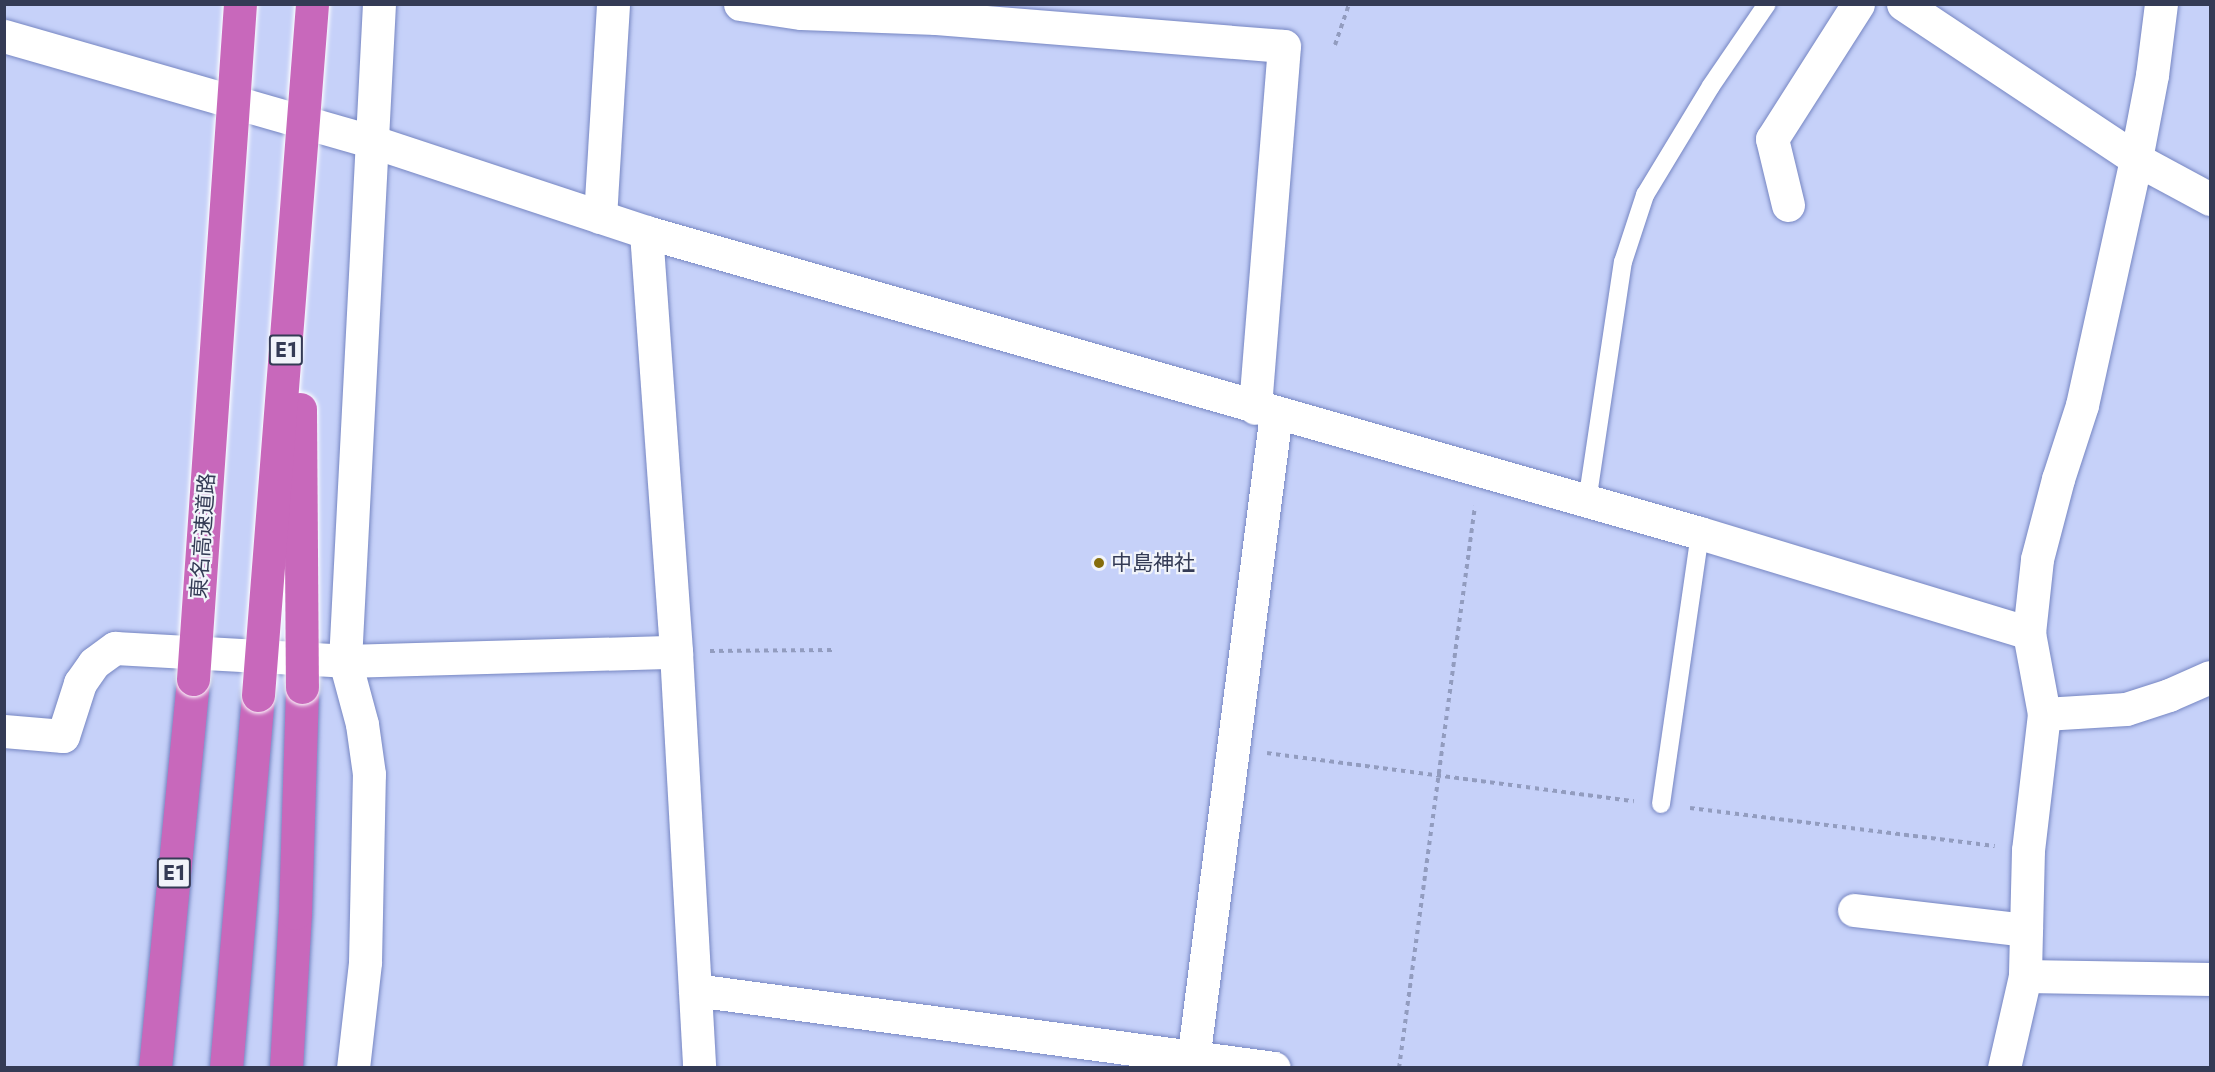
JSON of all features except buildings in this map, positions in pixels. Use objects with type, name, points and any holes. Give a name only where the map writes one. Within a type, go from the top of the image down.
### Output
[{"type":"highway","name":"東名高速道路","points":[[155,1068],[193,679],[240,4]]},
{"type":"highway","name":"E1","points":[[226,1068],[299,188],[312,4]]},
{"type":"highway","points":[[286,1068],[295,913],[302,687],[299,188]]},
{"type":"street","points":[[353,1068],[365,962],[369,774],[362,724],[345,661],[379,4]]},
{"type":"street","points":[[600,217],[613,4]]},
{"type":"street","points":[[740,4],[801,13],[936,18],[1284,46],[1265,411],[1231,748],[1193,1062]]},
{"type":"street","points":[[1788,205],[1772,139],[1858,4]]},
{"type":"street","points":[[1903,4],[2136,159],[2211,199]]},
{"type":"street","points":[[2004,1068],[2025,976],[2028,850],[2043,714],[2029,633],[2037,559],[2058,479],[2082,405],[2136,159],[2152,75],[2161,4]]},
{"type":"street","points":[[4,36],[371,141],[646,232],[1265,411],[1700,533],[2029,633]]},
{"type":"street","points":[[646,232],[676,652],[699,1068]]},
{"type":"street","points":[[4,731],[63,736],[80,683],[94,663],[115,648],[345,661],[676,652]]},
{"type":"street","points":[[2043,714],[2126,710],[2211,677]]},
{"type":"street","points":[[1854,910],[2026,930]]},
{"type":"street","points":[[2025,976],[2211,980]]},
{"type":"street","points":[[695,990],[1193,1062],[1274,1068]]},
{"type":"lane","points":[[1587,502],[1623,262],[1645,195],[1711,86],[1767,4]]},
{"type":"lane","points":[[1661,804],[1700,533]]},
{"type":"path","points":[[1335,45],[1349,4]]},
{"type":"path","points":[[1399,1068],[1479,472]]},
{"type":"path","points":[[676,652],[836,650]]},
{"type":"path","points":[[1231,748],[2028,850]]},
{"type":"place","name":"中島神社","points":[[1099,563]]}]
